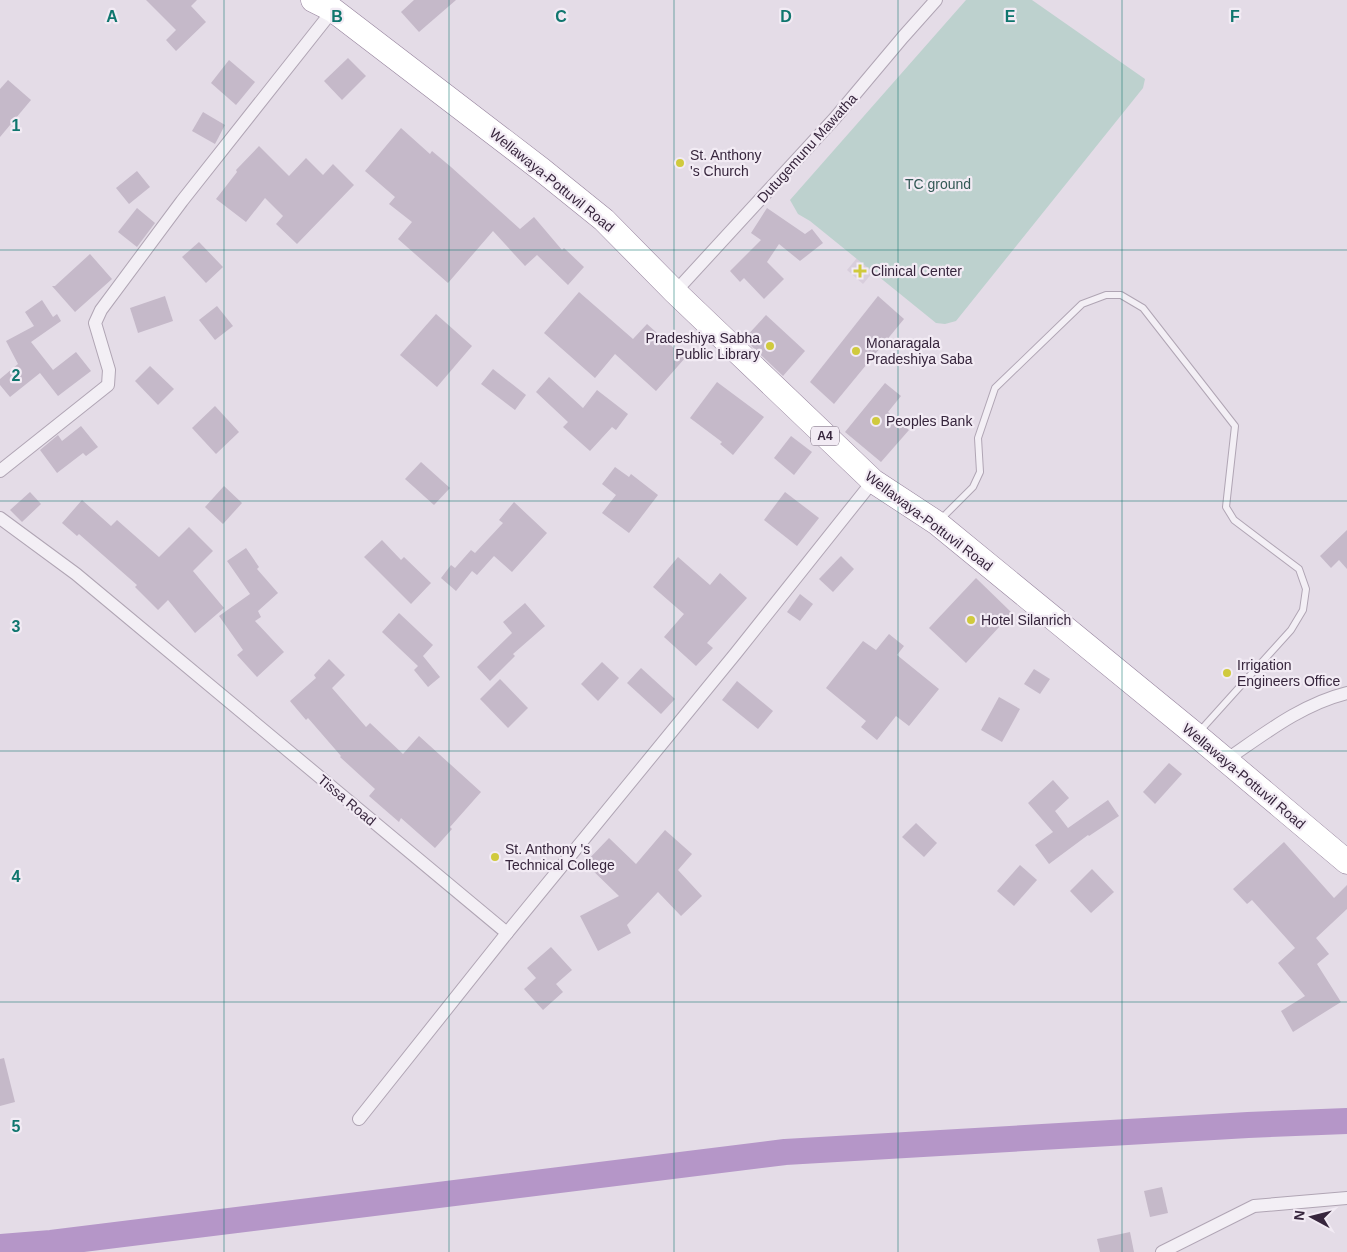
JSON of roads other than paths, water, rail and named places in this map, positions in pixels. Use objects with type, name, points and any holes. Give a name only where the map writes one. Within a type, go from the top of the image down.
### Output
[{"type":"highway","name":"Wellawaya-Pottuvil Road","points":[[323,5],[542,170],[596,214],[873,481],[937,523],[1196,735],[1347,862]]},
{"type":"street","name":"Dutugemunu Mawatha","points":[[675,292],[835,118],[936,0]]},
{"type":"street","points":[[0,471],[108,385],[109,370],[94,323],[101,310],[323,5]]},
{"type":"street","points":[[359,1119],[873,481]]},
{"type":"street","name":"Tissa Road","points":[[0,518],[76,574],[508,933]]},
{"type":"street","points":[[1226,760],[1288,718],[1331,697],[1347,693]]},
{"type":"street","points":[[1162,1252],[1254,1206],[1347,1198]]},
{"type":"lane","points":[[937,523],[973,487],[980,472],[978,438],[995,388],[1082,304],[1106,295],[1121,294],[1143,308],[1235,426],[1226,507],[1234,520],[1299,569],[1306,589],[1303,610],[1291,630],[1196,735]]},
{"type":"waterway","points":[[0,1247],[51,1243],[785,1152],[1347,1121]]},
{"type":"place","name":"St. Anthony 's Church","points":[[680,163]]},
{"type":"place","name":"Clinical Center","points":[[860,271]]},
{"type":"place","name":"Pradeshiya Sabha Public Library","points":[[770,346]]},
{"type":"place","name":"Monaragala Pradeshiya Saba","points":[[856,351]]},
{"type":"place","name":"Peoples Bank","points":[[876,421]]},
{"type":"place","name":"Hotel Silanrich","points":[[971,620]]},
{"type":"place","name":"Irrigation Engineers Office","points":[[1227,673]]},
{"type":"place","name":"St. Anthony 's Technical College","points":[[495,857]]},
{"type":"park label","name":"TC ground","points":[[938,184]]}]
